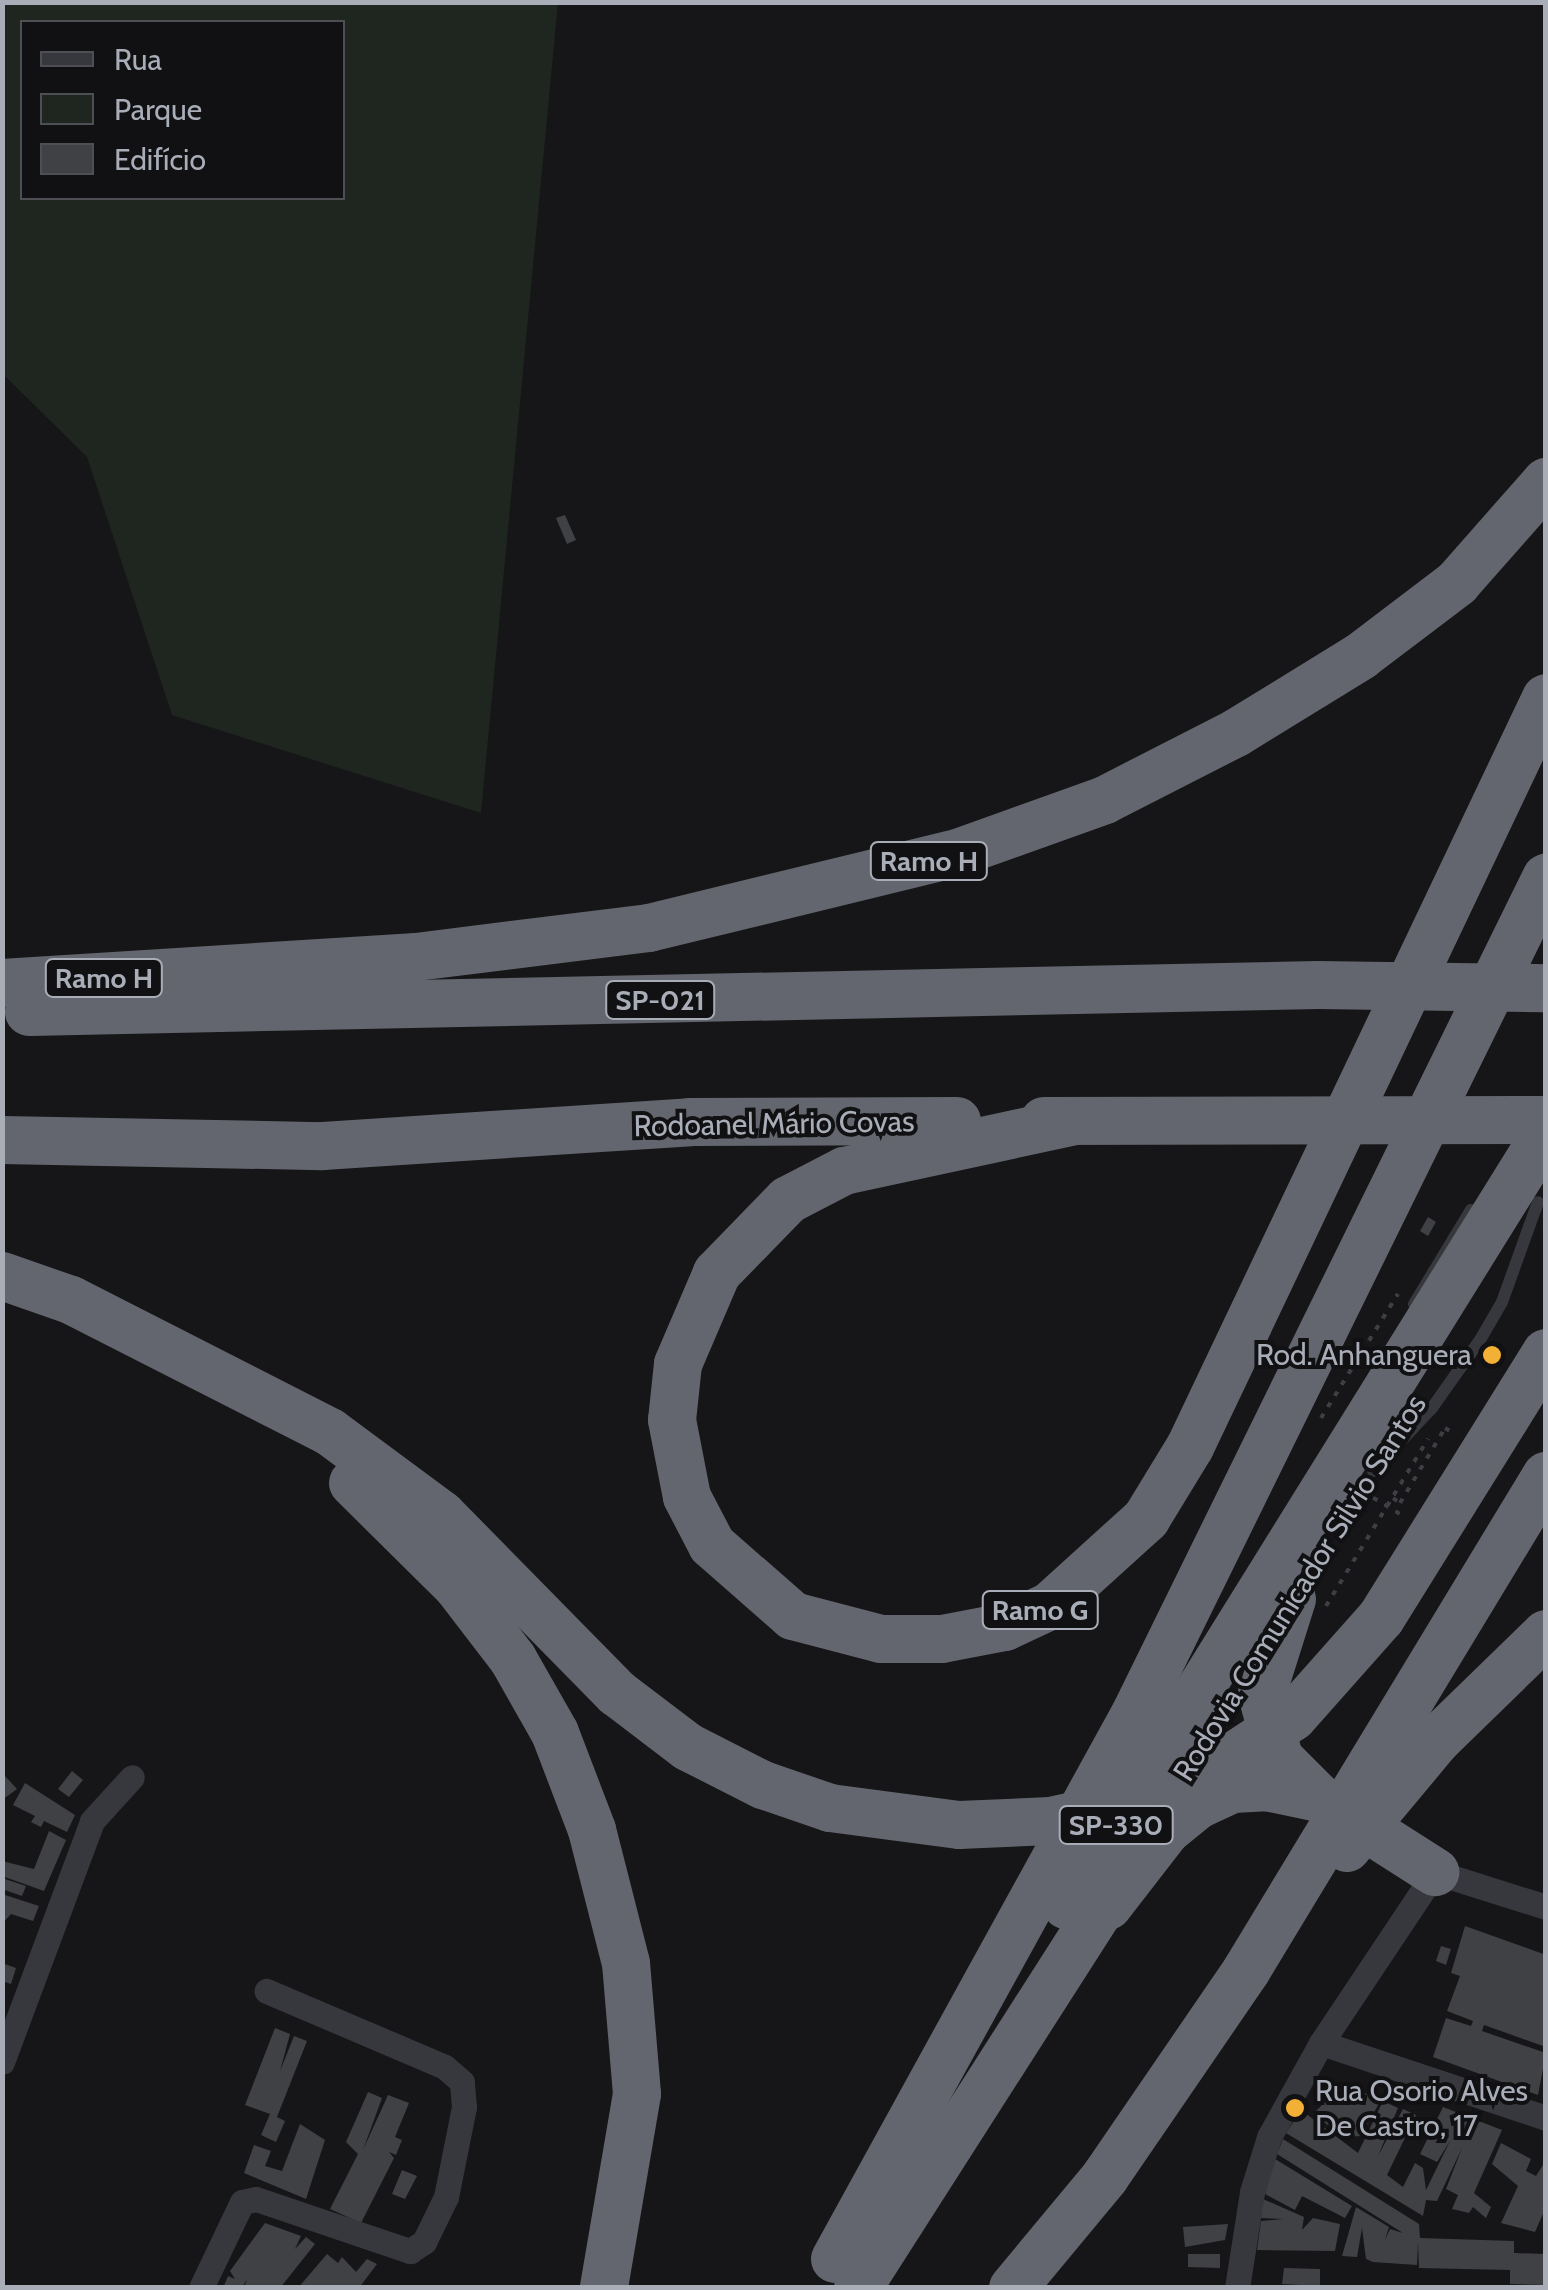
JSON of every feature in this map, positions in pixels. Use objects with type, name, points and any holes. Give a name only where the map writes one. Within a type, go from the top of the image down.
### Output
[{"type":"highway","name":"Ramo H","points":[[2,983],[416,957],[649,928],[960,852],[1105,800],[1236,733],[1361,656],[1457,583],[1546,482]]},
{"type":"highway","name":"Ramo G","points":[[1075,1121],[844,1171],[788,1200],[717,1273],[678,1364],[672,1420],[687,1497],[712,1545],[793,1616],[881,1639],[942,1639],[1004,1627],[1050,1606],[1146,1519],[1190,1447],[1546,698]]},
{"type":"highway","points":[[835,2278],[1135,1714],[1546,878]]},
{"type":"highway","name":"SP-021","points":[[2,1012],[1318,985],[1546,988]]},
{"type":"highway","name":"Rodoanel Mário Covas","points":[[2,1140],[323,1146],[690,1122],[1231,1120],[1546,1126]]},
{"type":"highway","name":"Rodovia Comunicador Silvio Santos","points":[[835,2278],[1546,1126]]},
{"type":"highway","name":"Rodovia Comunicador Silvio Santos","points":[[835,2278],[1088,1931],[1306,1607],[1373,1471],[1542,1196]]},
{"type":"highway","points":[[2,1276],[71,1300],[330,1432],[442,1515],[617,1693],[688,1747],[763,1785],[830,1808],[893,1820],[1050,1820],[1132,1804],[1255,1748],[1326,1684],[1380,1618],[1546,1354]]},
{"type":"highway","points":[[246,1388],[397,1522],[457,1586],[513,1659],[555,1732],[592,1830],[628,1982],[637,2094],[604,2288]]},
{"type":"highway","points":[[1014,2288],[1105,2177],[1246,1971],[1346,1815],[1546,1476]]},
{"type":"highway","points":[[1306,1607],[1267,1672],[1262,1714],[1279,1758],[1346,1815],[1435,1872]]},
{"type":"highway","points":[[1346,1815],[1437,1740],[1546,1634]]},
{"type":"highway","points":[[1088,1931],[1168,1830],[1198,1805],[1232,1789],[1266,1787],[1346,1815]]},
{"type":"street","points":[[2,2062],[92,1821],[132,1777]]},
{"type":"street","points":[[1238,2288],[1252,2192],[1269,2137],[1321,2043],[1435,1872],[1546,1908]]},
{"type":"street","points":[[201,2288],[242,2202],[256,2198],[410,2251],[424,2242],[446,2196],[464,2106],[462,2082],[445,2067],[267,1991]]},
{"type":"street","points":[[1321,2043],[1546,2118]]},
{"type":"lane","points":[[1494,1183],[1546,1126]]},
{"type":"lane","points":[[1408,1317],[1441,1254],[1482,1196]]},
{"type":"lane","points":[[1388,1385],[1402,1334]]},
{"type":"path","points":[[1306,1607],[1447,1415]]},
{"type":"green space","points":[[2,3],[558,3],[481,813],[172,715],[87,457],[3,374]]},
{"type":"building","points":[[565,515],[576,540],[567,544],[556,518]]},
{"type":"building","points":[[1428,1217],[1436,1222],[1428,1236],[1420,1231]]},
{"type":"building","points":[[72,1771],[83,1780],[69,1797],[58,1789]]},
{"type":"building","points":[[5,1776],[17,1789],[2,1800],[2,1778]]},
{"type":"building","points":[[25,1783],[75,1815],[67,1832],[44,1821],[41,1827],[31,1822],[35,1816],[13,1805]]},
{"type":"building","points":[[49,1831],[66,1840],[44,1891],[2,1876],[2,1861],[34,1869]]},
{"type":"building","points":[[2,1878],[26,1886],[22,1896],[2,1889]]},
{"type":"building","points":[[2,1894],[39,1906],[33,1921],[11,1914],[2,1924]]},
{"type":"building","points":[[1465,1926],[1546,1955],[1546,2047],[1484,2025],[1482,2031],[1546,2053],[1538,2095],[1433,2057],[1446,2018],[1471,2026],[1473,2021],[1447,2011],[1460,1976],[1451,1973]]},
{"type":"building","points":[[1441,1946],[1451,1949],[1446,1965],[1436,1961]]},
{"type":"building","points":[[2,1963],[16,1968],[11,1984],[2,1981]]},
{"type":"building","points":[[275,2028],[290,2034],[280,2071],[294,2036],[307,2041],[277,2117],[285,2121],[276,2142],[261,2135],[270,2114],[245,2105]]},
{"type":"building","points":[[1340,2087],[1382,2098],[1361,2136],[1344,2137],[1313,2114]]},
{"type":"building","points":[[368,2092],[382,2098],[363,2150],[388,2095],[409,2103],[395,2137],[402,2140],[396,2155],[389,2152],[394,2158],[361,2223],[330,2209],[358,2154],[346,2142]]},
{"type":"building","points":[[1383,2101],[1398,2108],[1378,2156],[1403,2109],[1416,2115],[1387,2175],[1403,2187],[1415,2163],[1423,2168],[1426,2190],[1450,2141],[1437,2162],[1420,2154],[1443,2107],[1502,2130],[1474,2193],[1491,2207],[1486,2218],[1473,2207],[1469,2213],[1452,2209],[1458,2195],[1446,2189],[1462,2148],[1437,2201],[1426,2200],[1423,2216],[1286,2133],[1301,2110],[1358,2153]]},
{"type":"building","points":[[300,2124],[325,2140],[306,2199],[244,2173],[254,2145],[271,2151],[265,2166],[282,2171]]},
{"type":"building","points":[[1283,2139],[1419,2224],[1420,2238],[1514,2241],[1514,2253],[1546,2254],[1546,2285],[1510,2284],[1510,2270],[1419,2268],[1418,2242],[1417,2265],[1373,2262],[1366,2259],[1362,2228],[1357,2257],[1342,2256],[1356,2207],[1389,2227],[1385,2240],[1390,2229],[1403,2233],[1277,2154]]},
{"type":"building","points":[[1501,2143],[1531,2159],[1526,2171],[1536,2176],[1546,2160],[1546,2207],[1535,2232],[1501,2223],[1518,2186],[1492,2164]]},
{"type":"building","points":[[1275,2159],[1352,2206],[1345,2218],[1302,2196],[1295,2210],[1265,2194]]},
{"type":"building","points":[[402,2170],[417,2176],[405,2199],[392,2194]]},
{"type":"building","points":[[1263,2199],[1304,2217],[1302,2230],[1313,2218],[1340,2224],[1335,2251],[1257,2250],[1261,2221],[1283,2219],[1261,2218]]},
{"type":"building","points":[[265,2223],[301,2236],[295,2249],[306,2237],[315,2244],[280,2288],[244,2288],[247,2279],[242,2288],[223,2288],[228,2276],[235,2279],[230,2271]]},
{"type":"building","points":[[1228,2224],[1225,2240],[1185,2247],[1183,2227]]},
{"type":"building","points":[[327,2254],[338,2263],[342,2257],[356,2272],[367,2259],[377,2264],[359,2288],[298,2288]]},
{"type":"building","points":[[1188,2254],[1220,2254],[1220,2268],[1188,2267]]},
{"type":"building","points":[[1284,2268],[1320,2269],[1320,2286],[1282,2284]]},
{"type":"place","name":"Rod. Anhanguera","points":[[1492,1355]]},
{"type":"place","name":"Rua Osorio Alves De Castro, 17","points":[[1295,2108]]}]
